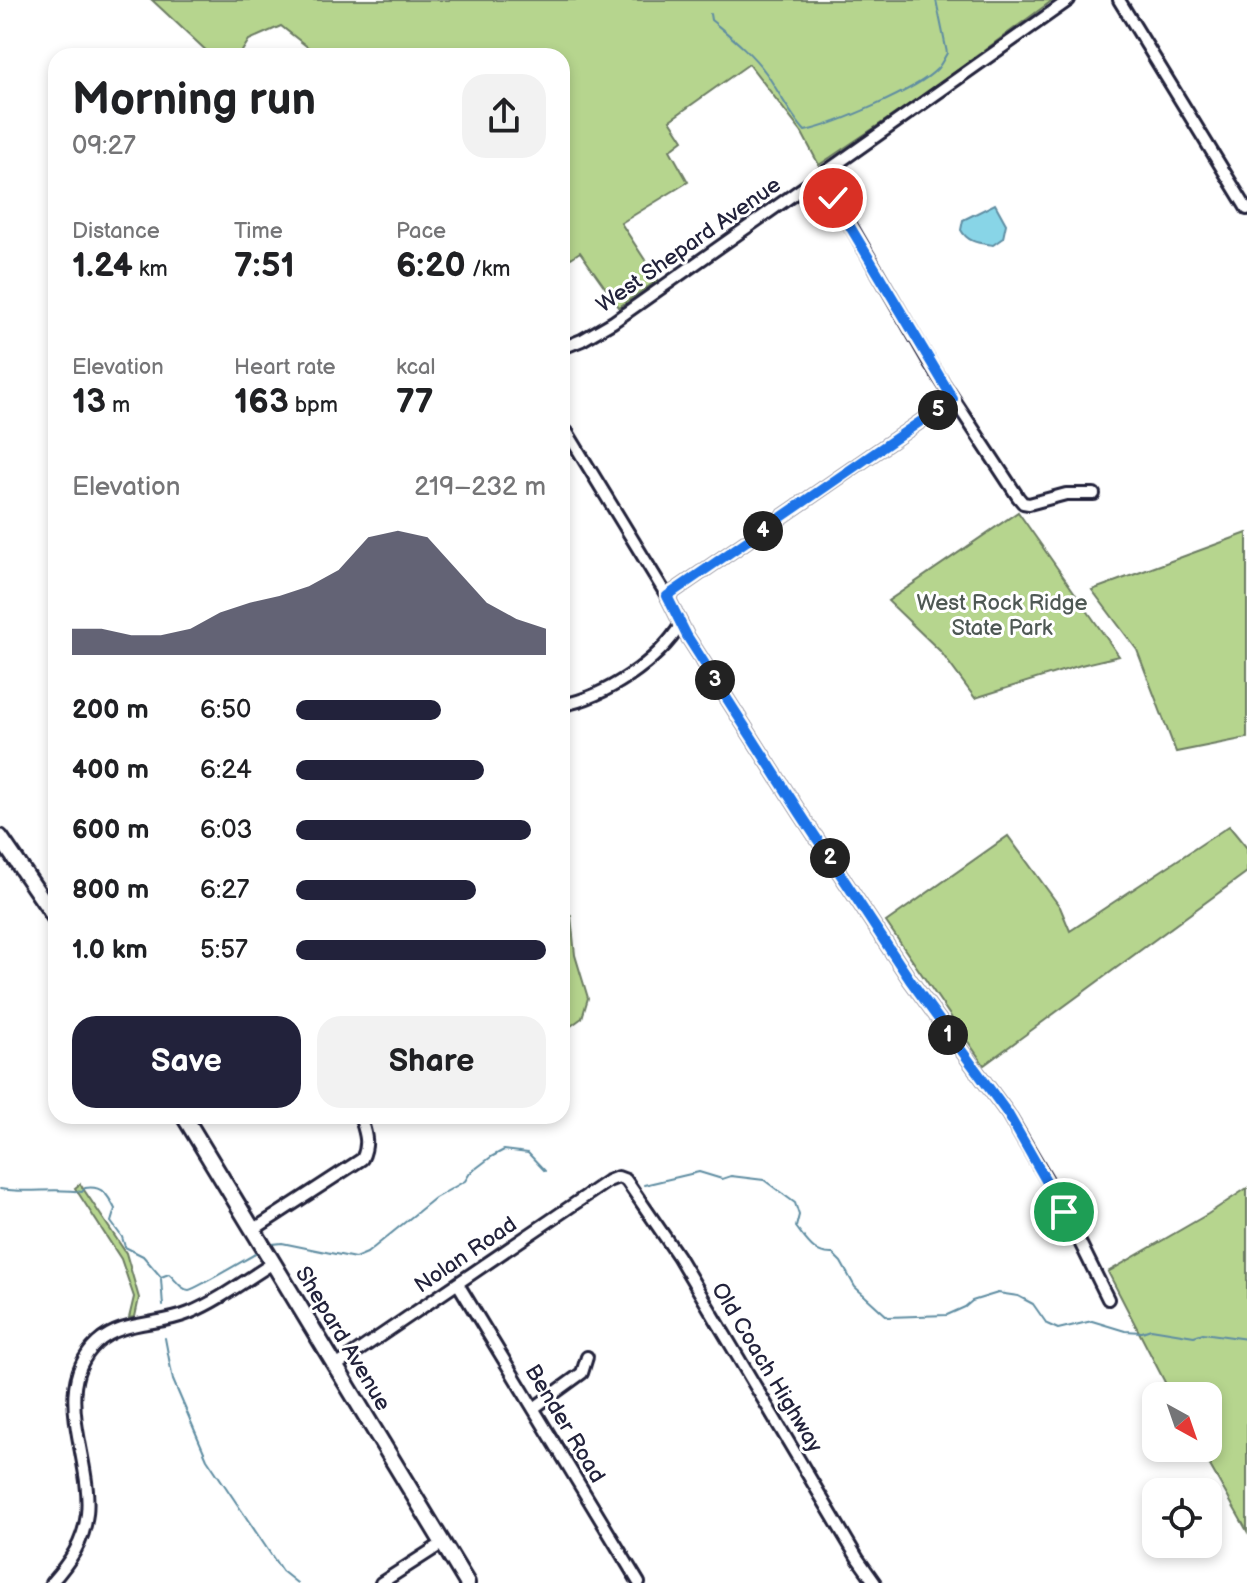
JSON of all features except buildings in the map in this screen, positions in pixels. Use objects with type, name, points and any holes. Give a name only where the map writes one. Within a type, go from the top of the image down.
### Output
[{"type":"main road","points":[[0,837],[48,907]]},
{"type":"main road","name":"Shepard Avenue","points":[[189,1124],[467,1583]]},
{"type":"street","name":"West Shepard Avenue","points":[[570,345],[613,322],[1069,0]]},
{"type":"street","points":[[1119,0],[1247,209]]},
{"type":"street","points":[[818,177],[852,228],[953,399],[1023,503],[1066,494],[1094,494]]},
{"type":"street","points":[[667,596],[953,399]]},
{"type":"street","points":[[570,437],[681,624],[896,960],[958,1050],[1008,1114],[1060,1202],[1108,1299]]},
{"type":"street","points":[[570,703],[597,696],[618,683],[673,637],[681,624]]},
{"type":"street","points":[[253,1230],[362,1159],[367,1149],[363,1124]]},
{"type":"street","name":"Nolan Road","points":[[336,1366],[618,1177]]},
{"type":"street","name":"Old Coach Highway","points":[[618,1177],[634,1189],[678,1256],[875,1583]]},
{"type":"street","points":[[51,1583],[77,1549],[88,1511],[74,1395],[78,1372],[85,1357],[112,1333],[193,1312],[273,1263]]},
{"type":"street","name":"Bender Road","points":[[458,1284],[639,1583]]},
{"type":"street","points":[[534,1408],[582,1373],[587,1357]]},
{"type":"street","points":[[381,1583],[443,1543]]},
{"type":"green space","points":[[152,0],[1053,0],[929,91],[819,165],[802,133],[749,64],[670,120],[683,140],[670,150],[688,182],[621,223],[658,280],[619,307],[580,252],[570,257],[570,48],[309,48],[281,26],[249,40],[244,48],[203,48]]},
{"type":"green space","name":"West Rock Ridge State Park","points":[[1018,512],[1119,656],[975,698],[940,651],[888,601]]},
{"type":"green space","name":"West Rock Ridge State Park","points":[[1247,533],[1247,738],[1176,752],[1137,650],[1092,590]]},
{"type":"green space","points":[[1229,826],[1247,848],[1247,872],[984,1065],[886,922],[1008,836],[1060,907],[1070,931]]},
{"type":"green space","points":[[570,914],[575,955],[588,998],[582,1018],[570,1027]]},
{"type":"green space","points":[[80,1184],[126,1253],[139,1298],[135,1317],[129,1318],[134,1297],[121,1259],[75,1188]]},
{"type":"green space","points":[[1247,1188],[1247,1531],[1222,1487],[1222,1478],[1217,1478],[1208,1462],[1222,1462],[1222,1382],[1165,1382],[1108,1272]]},
{"type":"water","points":[[995,204],[1006,224],[1003,238],[993,245],[967,238],[961,230],[963,220]]},
{"type":"waterway","points":[[710,14],[711,20],[760,65],[805,131],[874,106],[912,87],[937,69],[947,53],[936,0]]},
{"type":"waterway","points":[[272,1244],[282,1243],[355,1258],[367,1253],[435,1198],[465,1181],[470,1173],[504,1150],[528,1153],[545,1171]]},
{"type":"waterway","points":[[644,1185],[699,1172],[722,1179],[731,1176],[764,1180],[795,1203],[799,1215],[796,1227],[808,1242],[816,1250],[833,1254],[855,1287],[888,1317],[947,1315],[972,1301],[998,1293],[1018,1296],[1033,1304],[1047,1324],[1058,1329],[1092,1321],[1125,1331],[1151,1329],[1194,1336],[1203,1333],[1247,1339]]},
{"type":"waterway","points":[[0,1189],[82,1192],[91,1187],[100,1190],[115,1209],[111,1222],[125,1247],[143,1256],[161,1277],[169,1274],[186,1290],[257,1253]]},
{"type":"waterway","points":[[161,1279],[163,1306]]},
{"type":"waterway","points":[[165,1338],[173,1380],[207,1459],[282,1571],[297,1583]]},
{"type":"route","points":[[833,198],[953,399],[667,596],[687,636],[878,934],[958,1050],[1008,1114],[1064,1212]]}]
